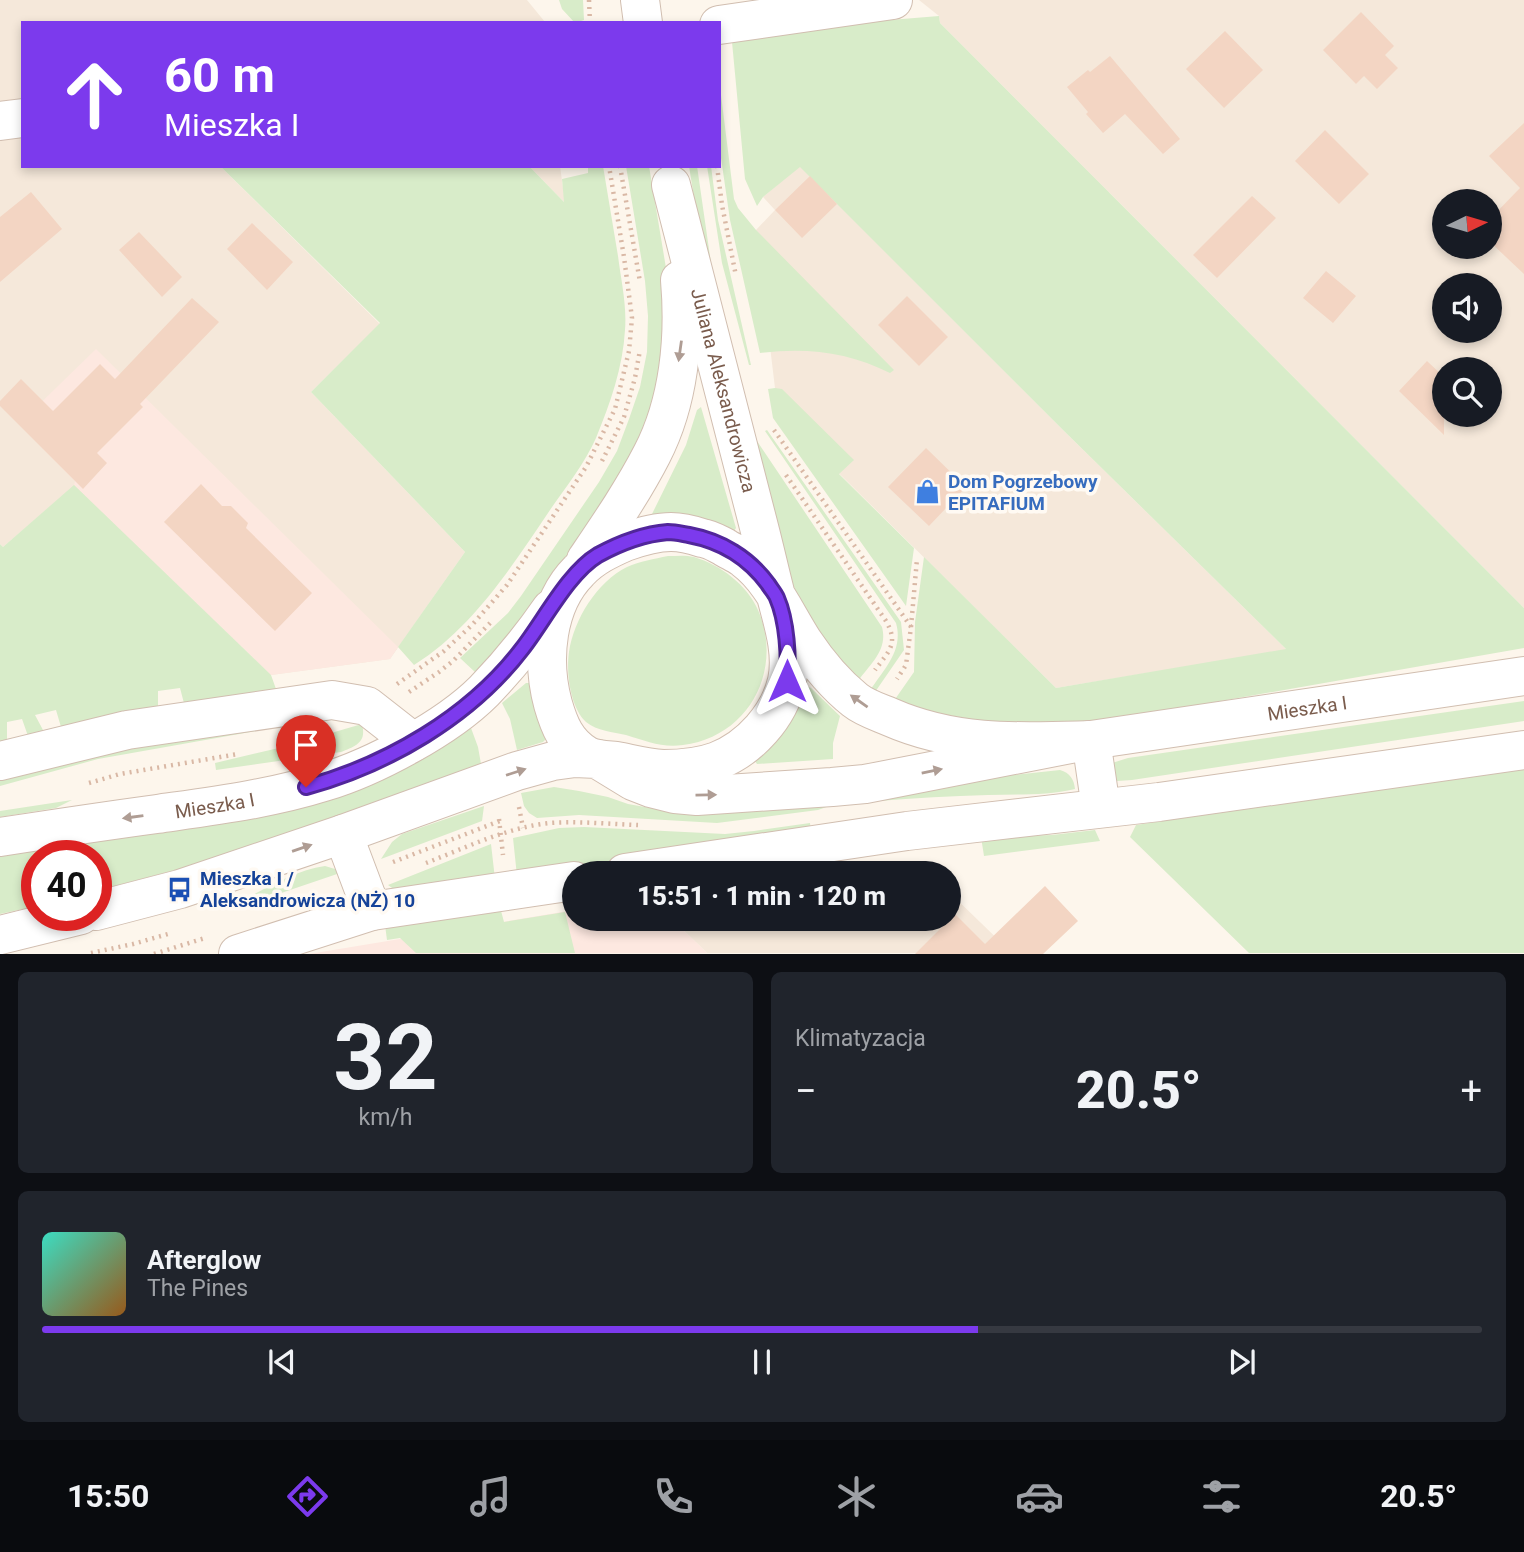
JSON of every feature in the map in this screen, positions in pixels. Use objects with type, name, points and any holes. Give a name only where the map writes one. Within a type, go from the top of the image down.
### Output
[{"type":"street","points":[[639,0],[643,21]]},
{"type":"street","points":[[721,25],[893,0]]},
{"type":"street","points":[[0,121],[21,118]]},
{"type":"street","name":"Juliana Aleksandrowicza","points":[[571,580],[617,514],[653,453],[674,389],[681,341],[681,292],[669,176]]},
{"type":"street","name":"Juliana Aleksandrowicza","points":[[669,176],[776,597]]},
{"type":"street","points":[[671,532],[708,539],[742,557],[760,572],[806,646],[836,682],[865,706],[899,721],[938,733],[974,739],[1001,742],[1091,740],[832,788],[697,796],[675,794],[633,781],[586,755],[563,733],[550,694],[547,666],[551,621],[571,580],[596,557],[614,547],[636,538],[671,532]]},
{"type":"street","name":"Mieszka I","points":[[0,837],[222,805],[287,792],[336,778],[384,757],[443,723],[482,692],[519,653],[571,580]]},
{"type":"street","points":[[112,907],[180,889],[517,771],[553,761],[597,759],[660,769],[718,761],[755,736],[771,719],[780,701],[787,681],[789,661],[785,629],[776,597]]},
{"type":"street","name":"Mieszka I","points":[[1091,740],[1524,676]]},
{"type":"street","points":[[0,761],[127,730],[332,700],[368,709],[413,741]]},
{"type":"street","points":[[1091,740],[1101,808]]},
{"type":"street","points":[[706,861],[907,831],[1160,802],[1524,750]]},
{"type":"street","points":[[343,834],[372,911]]},
{"type":"street","points":[[238,954],[372,911],[562,883]]},
{"type":"street","points":[[0,935],[21,930]]},
{"type":"path","points":[[589,0],[590,21]]},
{"type":"path","points":[[368,709],[403,680],[444,652],[508,585],[586,467],[615,410],[629,351],[632,318],[609,168]]},
{"type":"path","points":[[620,168],[641,289]]},
{"type":"path","points":[[717,168],[737,279]]},
{"type":"path","points":[[598,468],[624,417],[635,378],[641,339]]},
{"type":"path","points":[[768,421],[911,627]]},
{"type":"path","points":[[784,472],[892,632],[893,640],[865,706]]},
{"type":"path","points":[[865,706],[906,665],[917,559]]},
{"type":"path","points":[[368,709],[439,672],[497,616]]},
{"type":"path","points":[[80,786],[120,774],[248,753]]},
{"type":"shaded area","points":[[0,0],[527,0],[544,21],[21,21],[21,168],[222,168],[380,324],[311,392],[465,552],[390,659],[271,675],[74,486],[3,547],[0,544]]},
{"type":"shaded area","points":[[919,0],[1524,0],[1524,608],[940,23],[939,16]]},
{"type":"shaded area","points":[[800,166],[1287,650],[1056,688],[778,413],[756,230],[775,210],[763,197]]},
{"type":"shaded area","points":[[531,168],[560,168],[565,203]]},
{"type":"shaded area","points":[[96,349],[398,647],[390,659],[271,675],[74,485],[75,481],[19,424]]},
{"type":"shaded area","points":[[961,904],[1012,953],[707,953],[684,931],[961,931]]},
{"type":"shaded area","points":[[562,912],[562,931],[684,931],[707,953],[309,954]]},
{"type":"green space","points":[[559,0],[583,0],[584,20],[573,21],[562,9]]},
{"type":"green space","points":[[939,16],[940,23],[1524,608],[1524,648],[1198,705],[1033,730],[891,705],[914,672],[915,622],[924,557],[1056,688],[1286,649],[800,167],[763,197],[757,206],[745,179],[732,42],[792,28]]},
{"type":"green space","points":[[721,95],[734,199],[738,208],[756,230],[894,370],[890,373],[859,360],[827,353],[760,353],[730,220],[721,158]]},
{"type":"green space","points":[[222,168],[531,168],[564,202],[562,179],[588,173],[588,168],[603,168],[622,283],[625,321],[624,344],[611,399],[592,447],[581,466],[490,595],[455,633],[414,665],[398,647],[465,552],[311,392],[380,323]]},
{"type":"green space","points":[[626,168],[649,168],[670,292],[670,330],[649,428],[559,575],[476,673],[460,658],[508,613],[521,596],[599,482],[617,451],[640,387],[647,352],[645,281]]},
{"type":"green space","points":[[689,168],[697,168],[712,270],[699,229]]},
{"type":"green space","points":[[707,168],[711,168],[718,220],[751,365],[749,365],[722,263]]},
{"type":"green space","points":[[768,389],[782,389],[854,460],[839,474],[914,548],[906,606],[773,418]]},
{"type":"green space","points":[[701,407],[736,528],[734,531],[652,514],[686,445],[697,410]]},
{"type":"green space","points":[[767,430],[901,622],[904,650],[873,695],[869,692],[895,651],[898,633],[896,623],[765,431]]},
{"type":"green space","points":[[755,438],[882,627],[883,643],[858,681],[827,648],[800,602],[789,574]]},
{"type":"green space","points":[[74,485],[271,675],[276,689],[185,707],[180,688],[158,691],[158,709],[61,727],[56,710],[35,715],[43,730],[37,739],[28,736],[22,719],[7,722],[7,742],[0,749],[0,544],[3,547]]},
{"type":"green space","points":[[668,556],[691,556],[704,561],[740,584],[758,610],[765,632],[767,655],[763,677],[755,697],[743,714],[726,729],[706,739],[675,746],[605,731],[586,722],[576,708],[568,669],[569,652],[576,627],[597,592],[627,567]]},
{"type":"green space","points":[[526,683],[531,686],[546,739],[517,750],[510,719],[502,703]]},
{"type":"green space","points":[[806,686],[840,716],[833,743],[833,759],[757,764],[756,756]]},
{"type":"green space","points":[[1524,701],[1524,721],[1132,780],[1112,779],[1112,763],[1128,758]]},
{"type":"green space","points":[[281,724],[256,731],[98,759],[0,786],[0,776],[105,751]]},
{"type":"green space","points":[[362,724],[363,736],[359,743],[341,752],[216,770],[215,763]]},
{"type":"green space","points":[[471,728],[481,764],[368,807],[209,861],[112,887],[112,840],[70,840],[404,768]]},
{"type":"green space","points":[[1524,766],[1524,953],[1249,953],[1130,837],[1136,825]]},
{"type":"green space","points":[[1060,770],[1071,777],[1075,789],[1043,794],[878,801],[877,790]]},
{"type":"green space","points":[[554,787],[662,810],[832,805],[818,810],[717,823],[579,815],[537,818],[529,813],[521,793]]},
{"type":"green space","points":[[72,800],[56,808],[0,817],[0,811]]},
{"type":"green space","points":[[484,806],[482,821],[381,859],[392,842],[402,834]]},
{"type":"green space","points":[[810,823],[811,832],[617,861],[562,861],[562,869],[517,876],[513,838],[559,828],[725,834]]},
{"type":"green space","points":[[1095,830],[1100,841],[984,856],[981,837],[1052,835]]},
{"type":"green space","points":[[491,844],[495,879],[395,890],[388,885]]},
{"type":"green space","points":[[21,850],[21,909],[0,914],[0,855]]},
{"type":"green space","points":[[325,866],[340,873],[252,903],[251,896],[278,882]]},
{"type":"green space","points":[[500,907],[504,922],[562,912],[562,931],[570,931],[575,953],[416,953],[400,938],[387,940],[385,925]]},
{"type":"building","points":[[1361,12],[1394,46],[1385,55],[1398,68],[1377,89],[1364,76],[1356,84],[1323,50]]},
{"type":"building","points":[[1225,31],[1263,70],[1224,108],[1186,69]]},
{"type":"building","points":[[1110,56],[1180,139],[1163,154],[1125,114],[1103,133],[1067,87]]},
{"type":"building","points":[[1524,123],[1524,274],[1502,253],[1502,207],[1520,188],[1489,156]]},
{"type":"building","points":[[1325,130],[1369,174],[1339,204],[1295,161]]},
{"type":"building","points":[[810,176],[837,204],[802,238],[775,210]]},
{"type":"building","points":[[31,192],[62,229],[0,282],[0,217]]},
{"type":"building","points":[[1252,196],[1276,218],[1217,278],[1193,255]]},
{"type":"building","points":[[252,223],[293,262],[267,290],[227,249]]},
{"type":"building","points":[[139,232],[182,277],[162,297],[119,250]]},
{"type":"building","points":[[1326,271],[1356,296],[1333,323],[1303,298]]},
{"type":"building","points":[[907,296],[948,337],[919,366],[878,325]]},
{"type":"building","points":[[192,298],[219,322],[140,404],[143,407],[97,453],[107,463],[83,489],[0,406],[0,401],[21,379],[53,411],[100,364],[115,379]]},
{"type":"building","points":[[1427,361],[1432,366],[1432,423],[1399,391]]},
{"type":"building","points":[[1436,427],[1444,427],[1444,435]]},
{"type":"building","points":[[926,448],[966,487],[929,526],[888,487]]},
{"type":"building","points":[[201,484],[222,506],[231,506],[248,523],[246,528],[312,593],[275,631],[164,522]]},
{"type":"building","points":[[1045,886],[1078,921],[1043,954],[915,954],[938,931],[961,931],[961,920],[985,944]]},
{"type":"place","name":"Dom Pogrzebowy EPITAFIUM","points":[[928,492]]},
{"type":"place","name":"Mieszka I / Aleksandrowicza (NŻ) 10","points":[[180,889]]},
{"type":"route","points":[[306,787],[326,782],[384,757],[443,723],[482,692],[519,653],[579,570],[596,557],[636,538],[671,532],[708,539],[742,557],[760,572],[776,597],[785,629],[789,661],[787,681]]}]
